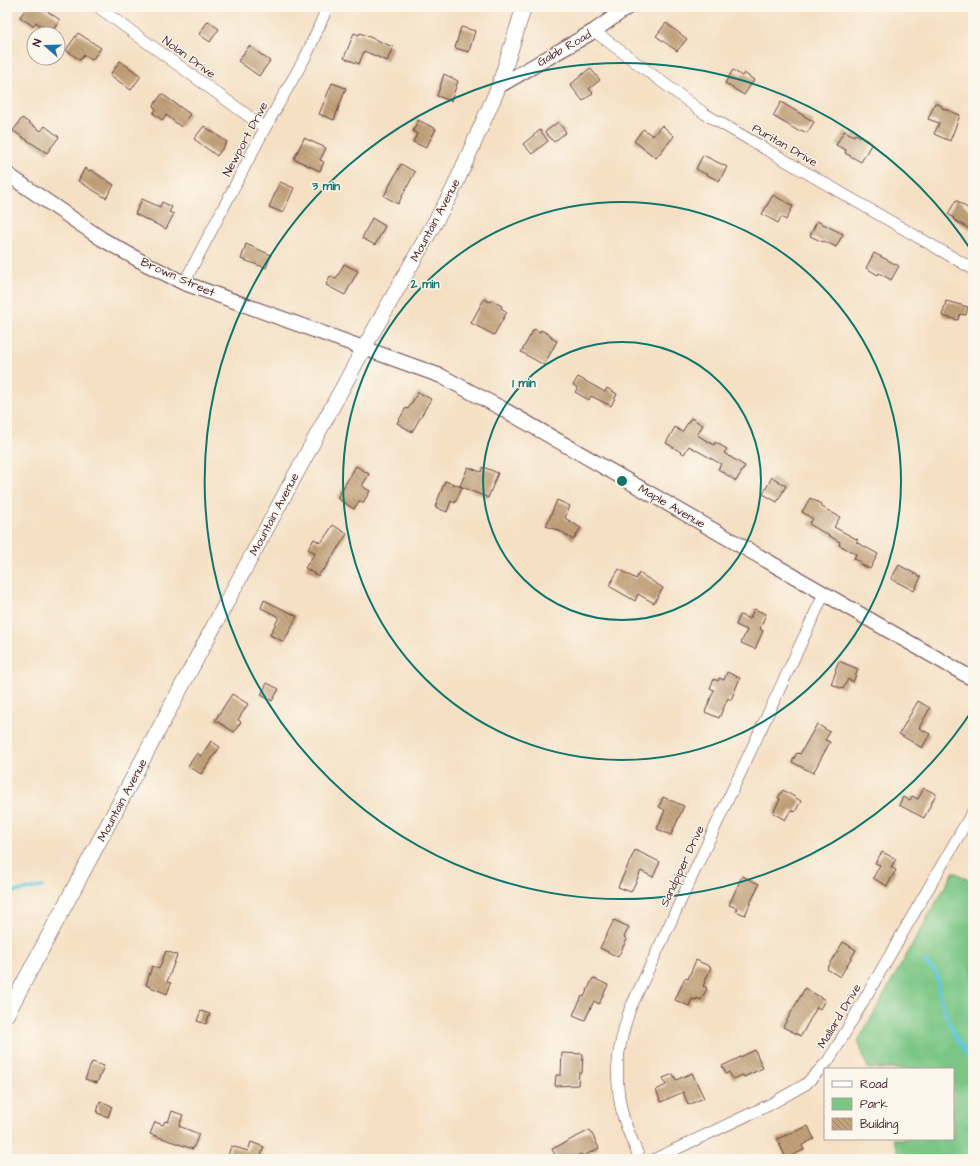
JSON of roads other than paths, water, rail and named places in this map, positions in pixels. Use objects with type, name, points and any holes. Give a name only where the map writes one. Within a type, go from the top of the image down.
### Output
[{"type":"main road","name":"Mountain Avenue","points":[[7,1014],[364,348],[452,192],[499,86],[524,7]]},
{"type":"street","name":"Nolan Drive","points":[[98,7],[265,128]]},
{"type":"street","name":"Newport Drive","points":[[184,283],[265,128],[307,54],[326,7]]},
{"type":"street","name":"Gabb Road","points":[[499,86],[594,31],[628,7]]},
{"type":"street","name":"Puritan Drive","points":[[594,31],[704,114],[973,269]]},
{"type":"street","name":"Brown Street","points":[[7,174],[102,239],[146,264],[184,283],[364,348]]},
{"type":"street","name":"Maple Avenue","points":[[364,348],[441,376],[488,401],[973,679]]},
{"type":"street","name":"Sandpiper Drive","points":[[640,1159],[623,1117],[618,1088],[617,1062],[624,1028],[628,1016],[824,594]]},
{"type":"street","name":"Mallard Drive","points":[[655,1159],[769,1105],[800,1088],[806,1084],[828,1061],[973,811]]},
{"type":"waterway","points":[[7,893],[42,887]]},
{"type":"waterway","points":[[924,962],[936,972],[940,998],[955,1036],[967,1055],[973,1061]]}]
